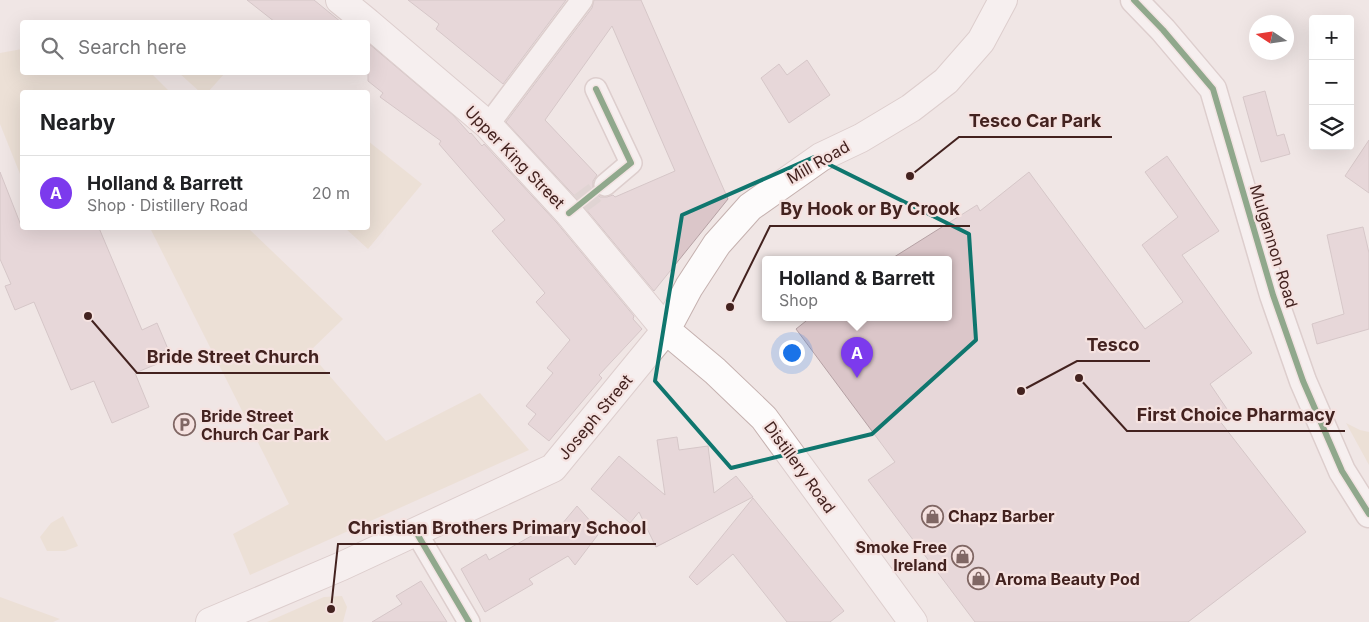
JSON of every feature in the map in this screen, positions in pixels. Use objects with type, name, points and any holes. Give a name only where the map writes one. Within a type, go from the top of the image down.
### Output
[{"type":"main road","name":"Upper King Street","points":[[340,0],[363,20]]},
{"type":"main road","name":"Mill Road","points":[[666,330],[689,287],[717,244],[750,207],[821,156],[861,138],[911,108],[946,81],[982,41],[1002,6]]},
{"type":"main road","name":"Upper King Street","points":[[370,26],[488,124],[574,209],[666,330]]},
{"type":"main road","name":"Joseph Street","points":[[210,622],[342,566],[553,468],[666,330]]},
{"type":"main road","name":"Distillery Road","points":[[666,330],[716,371],[764,418],[913,622]]},
{"type":"street","points":[[488,124],[582,0]]},
{"type":"street","name":"Mulgannon Road","points":[[1134,0],[1164,30],[1213,89],[1273,295],[1303,381],[1342,471],[1369,514]]},
{"type":"street","points":[[596,90],[631,163],[605,184]]},
{"type":"street","points":[[416,532],[469,622]]},
{"type":"highlighted area","points":[[814,157],[969,234],[976,340],[872,434],[731,468],[655,381],[682,215]]},
{"type":"shaded area","points":[[20,49],[20,75],[153,75],[168,90],[20,90],[20,174],[0,124],[0,53]]},
{"type":"shaded area","points":[[181,75],[223,75],[210,90],[198,90]]},
{"type":"shaded area","points":[[370,143],[422,184],[368,249],[347,230],[370,230]]},
{"type":"shaded area","points":[[151,230],[250,230],[343,319],[309,352],[386,441],[480,393],[529,450],[250,575],[233,534],[289,504]]},
{"type":"shaded area","points":[[1346,423],[1369,432],[1369,465]]},
{"type":"shaded area","points":[[63,516],[78,546],[65,551],[47,551],[40,537],[51,523]]},
{"type":"shaded area","points":[[342,596],[347,607],[343,622],[267,622],[324,597]]},
{"type":"shaded area","points":[[0,597],[60,619],[53,622],[0,622]]},
{"type":"building","points":[[247,0],[314,0],[339,20],[272,20]]},
{"type":"building","points":[[408,0],[566,0],[503,84],[436,29],[439,24]]},
{"type":"building","points":[[594,0],[641,0],[728,199],[654,291],[580,202],[506,122],[592,8]],"holes":[[[612,26],[675,171],[615,197],[613,195],[600,197],[595,193],[593,187],[593,181],[597,175],[545,120]]]},
{"type":"building","points":[[370,45],[453,115],[482,146],[484,144],[557,223],[634,316],[633,319],[642,329],[599,375],[602,378],[549,441],[528,424],[536,414],[526,406],[553,373],[547,368],[570,340],[536,302],[545,293],[492,231],[505,220],[439,144],[441,141],[380,97],[383,93],[368,81],[368,75],[370,75]]},
{"type":"building","points":[[807,60],[830,95],[789,123],[761,78],[779,64],[787,75]]},
{"type":"building","points":[[1265,91],[1277,136],[1284,134],[1290,154],[1261,162],[1243,97]]},
{"type":"building","points":[[1369,140],[1369,193],[1345,176]]},
{"type":"building","points":[[1167,156],[1219,231],[1182,255],[1252,353],[1210,384],[1229,412],[1219,420],[1306,532],[1188,622],[975,622],[868,480],[895,462],[796,329],[806,321],[952,321],[952,256],[896,256],[977,205],[980,211],[1029,172],[1145,329],[1183,302],[1142,245],[1178,217],[1145,172]]},
{"type":"building","points":[[0,172],[20,223],[20,230],[100,230],[142,330],[157,323],[168,349],[153,355],[157,364],[135,373],[149,407],[112,423],[94,381],[71,390],[34,302],[15,310],[5,286],[11,284],[0,259]]},
{"type":"building","points":[[1363,227],[1369,253],[1369,329],[1317,344],[1312,324],[1344,314],[1327,235]]},
{"type":"building","points":[[677,437],[679,450],[708,446],[714,493],[736,476],[753,497],[656,547],[639,512],[630,523],[591,489],[619,456],[665,495],[657,440]]},
{"type":"building","points":[[753,498],[844,611],[830,622],[787,622],[733,554],[697,585],[689,577]]},
{"type":"building","points":[[577,506],[600,532],[575,565],[568,556],[529,579],[533,584],[485,612],[461,569],[486,554],[489,560],[547,527],[552,536]]},
{"type":"building","points":[[421,581],[447,622],[372,622],[402,604],[396,596]]},
{"type":"tunnel","points":[[578,205],[605,185]]},
{"type":"cycle path","points":[[1134,0],[1163,30],[1213,89],[1273,295],[1303,381],[1342,471],[1369,514]]},
{"type":"cycle path","points":[[569,213],[631,163],[596,89]]},
{"type":"cycle path","points":[[416,532],[469,622]]},
{"type":"place","name":"Tesco Car Park","points":[[910,176]]},
{"type":"place","name":"By Hook or By Crook","points":[[730,307]]},
{"type":"place","name":"Bride Street Church","points":[[88,316]]},
{"type":"place","name":"Holland & Barrett","points":[[857,378]]},
{"type":"place","name":"First Choice Pharmacy","points":[[1079,378]]},
{"type":"place","name":"Tesco","points":[[1021,391]]},
{"type":"place","name":"Bride Street Church Car Park","points":[[185,425]]},
{"type":"place","name":"Chapz Barber","points":[[932,516]]},
{"type":"place","name":"Smoke Free Ireland","points":[[963,556]]},
{"type":"place","name":"Aroma Beauty Pod","points":[[979,579]]},
{"type":"place","name":"Christian Brothers Primary School","points":[[331,609]]}]
